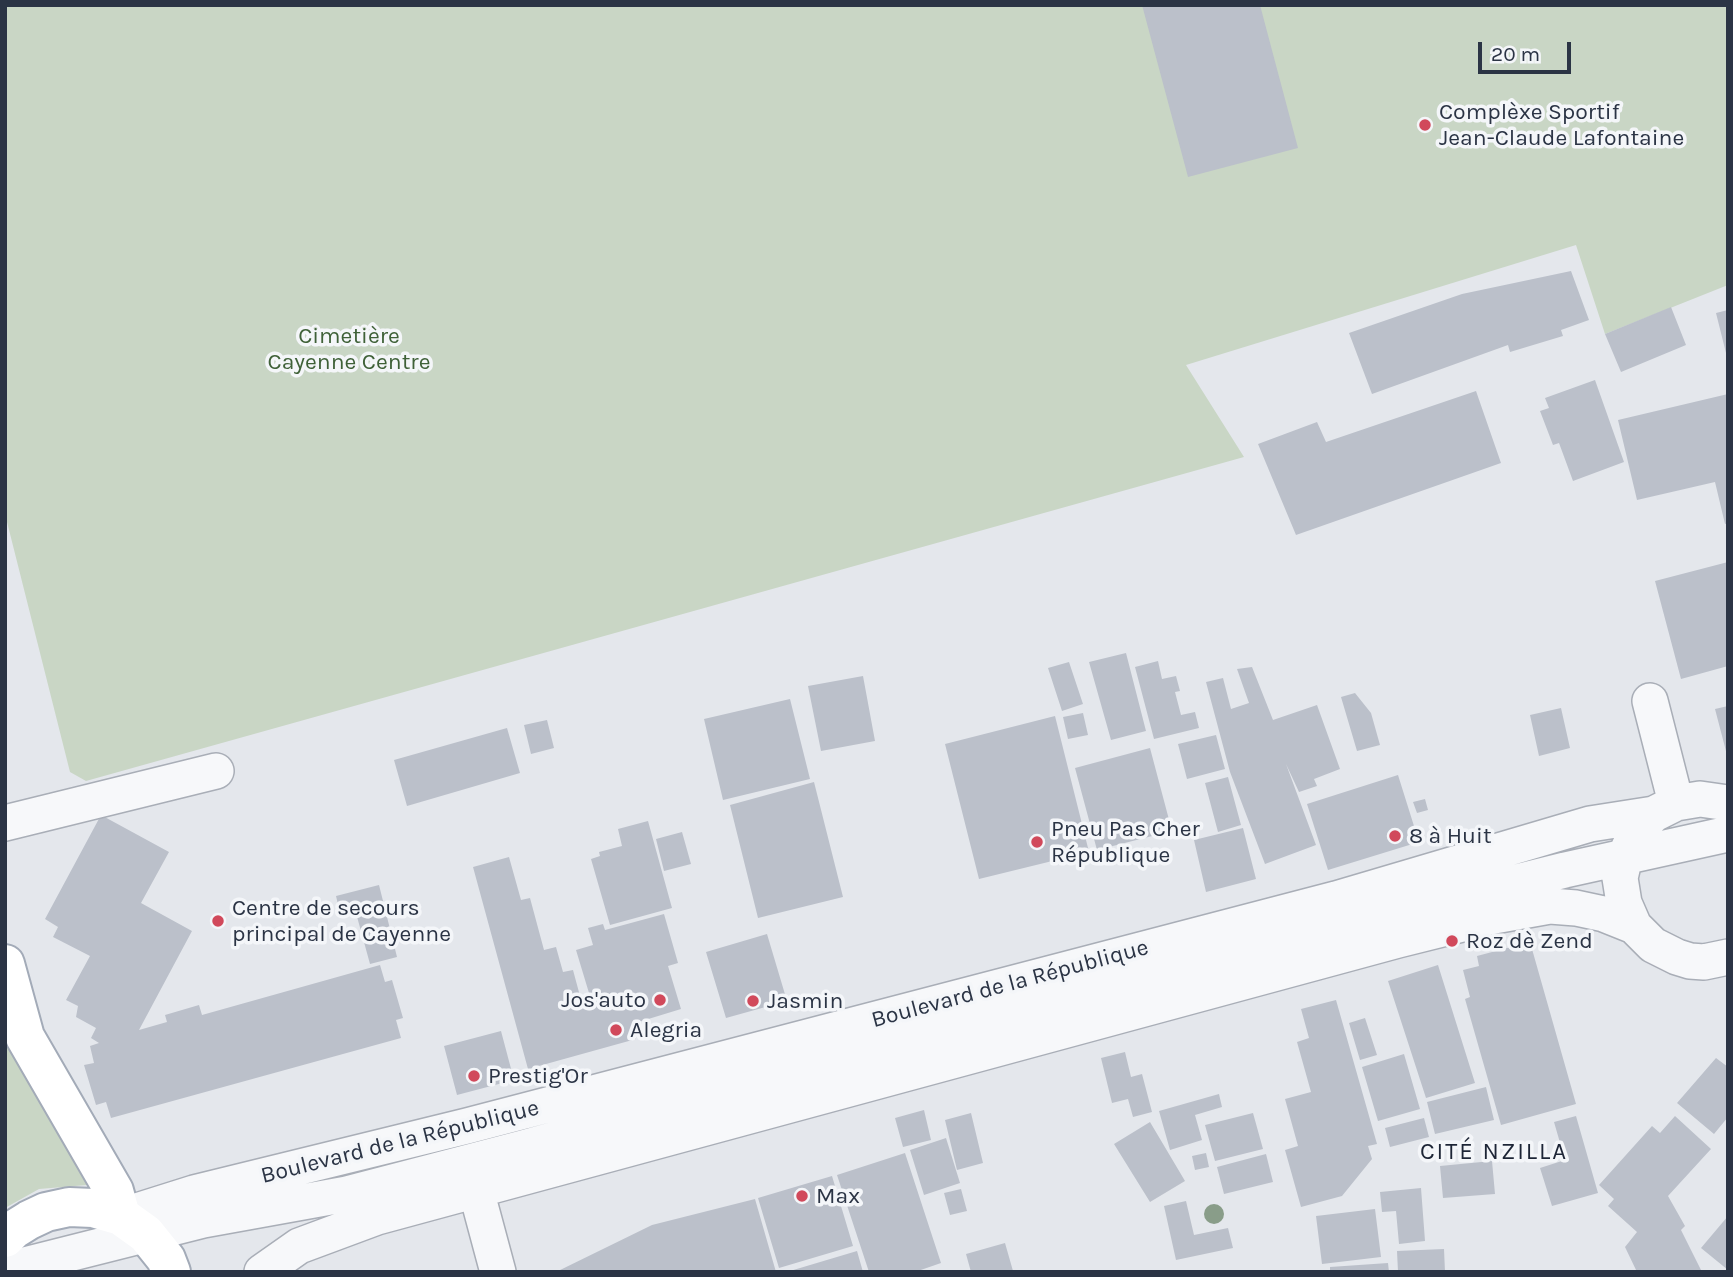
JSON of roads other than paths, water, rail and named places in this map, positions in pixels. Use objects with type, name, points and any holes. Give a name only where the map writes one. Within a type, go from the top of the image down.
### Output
[{"type":"main road","points":[[5,964],[25,1037],[114,1191],[151,1245]]},
{"type":"main road","points":[[5,1238],[13,1230],[46,1212],[69,1207],[93,1208],[151,1245]]},
{"type":"street","points":[[1650,701],[1665,809],[1636,832],[1625,856],[1620,878],[1624,903],[1634,926],[1653,945],[1677,957],[1704,962],[1724,960]]},
{"type":"street","points":[[5,823],[216,771]]},
{"type":"street","name":"Boulevard de la République","points":[[151,1245],[194,1193],[588,1095],[1336,899],[1590,824],[1700,799],[1727,810]]},
{"type":"street","points":[[5,1270],[151,1245],[202,1220],[347,1194],[1260,947],[1625,856],[1727,810]]},
{"type":"street","points":[[299,1245],[377,1217],[1494,916],[1550,906],[1604,914],[1634,926]]},
{"type":"street","points":[[476,1190],[498,1272]]},
{"type":"street","points":[[261,1272],[299,1245],[347,1194]]},
{"type":"place","name":"Complèxe Sportif Jean-Claude Lafontaine","points":[[1425,125]]},
{"type":"place","name":"8 à Huit","points":[[1395,836]]},
{"type":"place","name":"Pneu Pas Cher République","points":[[1037,842]]},
{"type":"place","name":"Centre de secours principal de Cayenne","points":[[218,921]]},
{"type":"place","name":"Roz dè Zend","points":[[1452,941]]},
{"type":"place","name":"Jos'auto","points":[[660,1000]]},
{"type":"place","name":"Jasmin","points":[[753,1001]]},
{"type":"place","name":"Alegria","points":[[616,1030]]},
{"type":"place","name":"Prestig'Or","points":[[474,1076]]},
{"type":"place","name":"Max","points":[[802,1196]]},
{"type":"district","name":"CITÉ NZILLA","points":[[1494,1152]]},
{"type":"park label","name":"Cimetière Cayenne Centre","points":[[349,349]]}]
